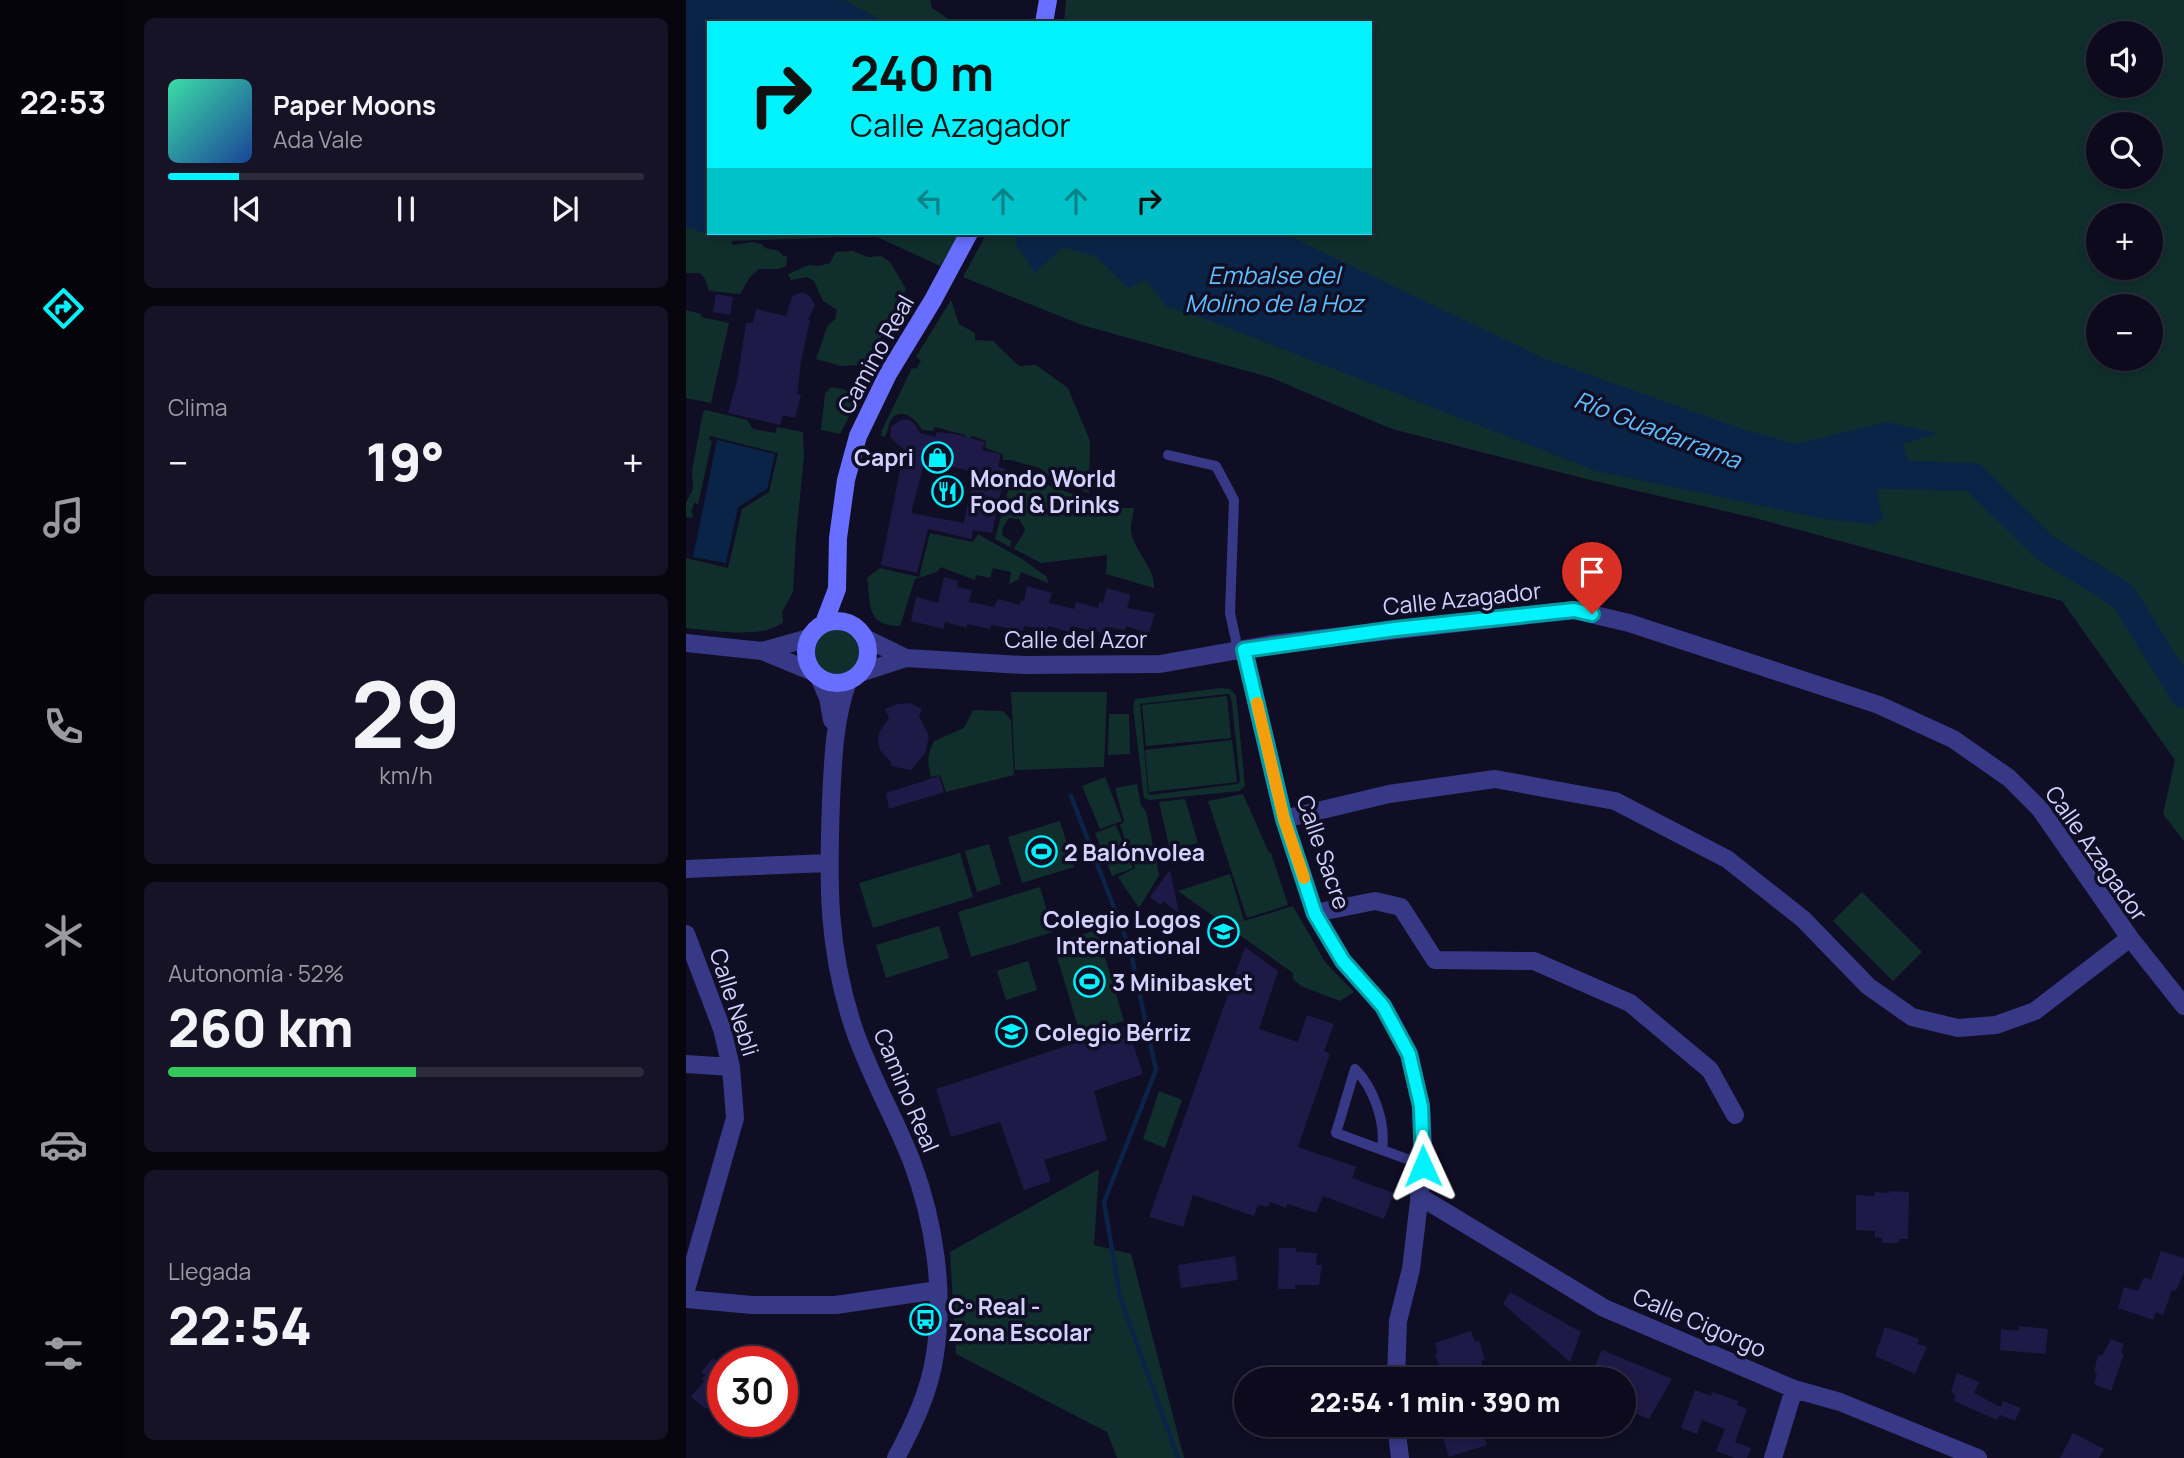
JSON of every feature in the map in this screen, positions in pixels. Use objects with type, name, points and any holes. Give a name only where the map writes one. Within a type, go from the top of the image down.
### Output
[{"type":"street","points":[[1044,21],[1048,0]]},
{"type":"street","name":"Camino Real","points":[[824,623],[837,589],[838,538],[846,480],[858,436],[888,374],[933,300],[968,235]]},
{"type":"street","name":"Camino Real","points":[[837,589],[851,624]]},
{"type":"street","name":"Calle Azagador","points":[[1241,650],[1395,629],[1574,610],[1629,622],[1879,705],[1953,739],[2008,778],[2040,808],[2130,939],[2035,1011],[1996,1025],[1958,1028],[1912,1017],[1868,985],[1803,919],[1727,859],[1615,801],[1495,779],[1389,794],[1284,819]]},
{"type":"street","points":[[686,643],[762,651],[833,683],[854,677],[868,656],[865,638],[851,624],[837,621],[824,623],[809,638],[762,651]]},
{"type":"street","points":[[809,638],[806,656],[816,675]]},
{"type":"street","name":"Calle del Azor","points":[[865,638],[906,658],[1024,665],[1160,664],[1241,650]]},
{"type":"street","name":"Calle Sacre","points":[[1241,650],[1284,819],[1315,914],[1343,961],[1383,1006],[1409,1054],[1421,1106],[1423,1166],[1411,1269],[1398,1321],[1396,1367]]},
{"type":"street","name":"Calle del Azor","points":[[854,677],[906,658]]},
{"type":"street","name":"Camino Real","points":[[816,675],[828,698],[834,734]]},
{"type":"street","name":"Camino Real","points":[[854,677],[841,700],[834,734],[828,863],[832,943],[853,1028],[919,1181],[932,1234],[938,1290],[935,1356],[915,1423],[896,1458]]},
{"type":"street","points":[[686,869],[828,863]]},
{"type":"street","points":[[1315,914],[1376,901],[1401,906],[1435,960],[1534,961],[1630,1003],[1710,1070],[1735,1115]]},
{"type":"street","name":"Calle Nebli","points":[[686,934],[722,1029],[732,1067],[735,1118],[686,1290]]},
{"type":"street","points":[[2130,939],[2184,1006]]},
{"type":"street","points":[[686,1063],[732,1067]]},
{"type":"street","name":"Calle Cigorgo","points":[[1419,1196],[1604,1308],[1794,1389],[1840,1402],[1978,1458]]},
{"type":"street","points":[[686,1299],[752,1305],[836,1305],[938,1290]]},
{"type":"street","points":[[1773,1458],[1794,1389]]},
{"type":"street","points":[[1398,1437],[1401,1458]]},
{"type":"lane","points":[[1168,456],[1216,466],[1234,500],[1230,613],[1241,650]]},
{"type":"lane","points":[[1382,1150],[1384,1137],[1372,1095],[1355,1069],[1336,1133],[1423,1166]]},
{"type":"green space","points":[[686,0],[930,0],[932,8],[952,21],[707,21],[707,235],[959,235],[940,266],[875,236],[731,241],[733,245],[752,242],[762,244],[765,248],[787,256],[786,266],[779,269],[759,269],[750,277],[740,294],[709,291],[700,273],[686,273]]},
{"type":"green space","points":[[1066,0],[2184,0],[2184,841],[2163,814],[2175,760],[2062,601],[1759,519],[1590,480],[1392,429],[1272,378],[1082,325],[963,277],[986,235],[1372,235],[1372,21],[1064,21]]},
{"type":"green space","points":[[853,251],[868,257],[881,256],[890,262],[906,289],[890,323],[864,365],[841,366],[816,359],[827,327],[835,319],[837,310],[823,301],[814,281],[807,277],[791,280],[788,274],[809,265],[830,263],[836,252]]},
{"type":"green space","points":[[951,300],[959,324],[975,333],[975,340],[993,341],[1019,366],[1036,365],[1068,388],[1090,441],[1089,493],[1054,480],[1040,468],[1003,460],[1003,454],[985,448],[986,441],[973,436],[967,439],[965,435],[935,427],[933,431],[922,430],[913,418],[904,414],[895,416],[885,437],[881,436],[912,368],[916,369],[921,361],[916,357]]},
{"type":"green space","points":[[686,310],[701,314],[701,317],[729,323],[711,403],[686,398]]},
{"type":"green space","points":[[831,387],[849,392],[856,403],[840,434],[821,430],[825,394]]},
{"type":"green space","points":[[706,410],[747,420],[753,429],[775,433],[777,427],[803,432],[804,456],[793,592],[782,612],[783,622],[774,628],[737,632],[686,628],[686,558],[728,568],[742,509],[769,492],[778,453],[710,436],[709,440],[712,441],[698,504],[694,503],[692,518],[686,517],[686,503],[693,489],[692,471],[703,412]]},
{"type":"green space","points":[[1013,471],[1075,495],[1093,498],[1097,508],[1134,508],[1132,536],[1152,575],[1154,588],[1106,574],[1107,555],[1041,563],[1014,549],[1025,529],[1019,519],[1009,518],[1003,527],[1002,535],[1012,542],[1010,547],[995,539]]},
{"type":"green space","points":[[930,533],[973,542],[978,534],[1022,559],[1047,577],[1048,583],[1021,572],[1019,579],[1009,584],[1011,572],[993,568],[990,578],[976,575],[975,580],[941,567],[937,572],[915,579],[900,626],[881,622],[872,611],[867,578],[880,568],[919,577]]},
{"type":"green space","points":[[837,630],[846,631],[853,636],[858,643],[858,661],[853,668],[846,673],[837,674],[828,673],[821,668],[816,661],[815,652],[816,643],[821,636],[828,631]]},
{"type":"green space","points":[[1230,689],[1236,695],[1245,786],[1239,791],[1149,800],[1144,798],[1133,707],[1135,699]],"holes":[[[1230,695],[1240,782],[1150,795],[1140,704]]]},
{"type":"green space","points":[[1011,692],[1107,692],[1104,767],[1015,770]]},
{"type":"green space","points":[[1227,696],[1231,738],[1146,746],[1142,705]]},
{"type":"green space","points":[[973,710],[1003,711],[1011,720],[1014,775],[946,792],[940,775],[931,777],[928,763],[930,750],[934,741],[964,728]]},
{"type":"green space","points":[[1109,714],[1129,714],[1130,754],[1108,755]]},
{"type":"green space","points":[[1232,740],[1237,782],[1149,792],[1145,750]]},
{"type":"green space","points":[[1105,777],[1122,821],[1100,829],[1082,786]]},
{"type":"green space","points":[[1137,784],[1141,806],[1146,811],[1159,875],[1139,908],[1118,877],[1135,868],[1120,825],[1124,821],[1115,788]]},
{"type":"green space","points":[[1243,794],[1271,853],[1288,905],[1247,918],[1208,801]]},
{"type":"green space","points":[[1185,799],[1198,843],[1170,850],[1159,802]]},
{"type":"green space","name":"2 Balónvolea","points":[[1060,821],[1074,867],[1022,883],[1008,837]]},
{"type":"green space","points":[[1116,825],[1133,868],[1112,876],[1095,833]]},
{"type":"green space","points":[[989,844],[1001,884],[977,892],[965,851]]},
{"type":"green space","points":[[960,853],[973,897],[873,928],[859,883]]},
{"type":"green space","points":[[1230,874],[1244,921],[1293,906],[1325,962],[1354,992],[1340,1001],[1301,986],[1293,979],[1293,973],[1178,891]]},
{"type":"green space","points":[[1040,887],[1053,932],[971,957],[958,912]]},
{"type":"green space","points":[[1862,892],[1922,952],[1893,981],[1833,921]]},
{"type":"green space","points":[[939,926],[949,958],[886,978],[876,945]]},
{"type":"green space","name":"3 Minibasket","points":[[1097,930],[1124,1021],[1080,1034],[1053,943]]},
{"type":"green space","points":[[1028,961],[1037,990],[1006,1000],[997,971]]},
{"type":"green space","points":[[1159,1091],[1182,1100],[1165,1148],[1143,1139]]},
{"type":"green space","points":[[1099,1169],[1094,1245],[1131,1254],[1184,1458],[1117,1458],[1107,1432],[956,1354],[950,1252]]},
{"type":"water","points":[[686,0],[844,0],[882,21],[707,21],[707,234],[686,227]]},
{"type":"water","name":"Embalse del Molino de la Hoz","points":[[1016,235],[1287,235],[1543,358],[1745,430],[1796,444],[1887,422],[1937,433],[1903,444],[1910,467],[1899,472],[1877,491],[1883,519],[1872,524],[1824,519],[1596,471],[1205,319],[1167,307],[1146,280],[1128,288],[1095,256],[1063,247],[1035,273],[1016,244]]},
{"type":"water","points":[[717,440],[775,454],[767,489],[738,507],[726,563],[693,557]]},
{"type":"building","points":[[804,293],[810,296],[815,305],[808,320],[797,394],[801,395],[795,418],[783,415],[780,425],[728,413],[737,381],[746,323],[753,323],[756,309],[786,316],[792,297]]},
{"type":"building","points":[[716,294],[733,297],[730,315],[713,312]]},
{"type":"building","points":[[907,419],[914,423],[920,433],[935,437],[937,432],[985,442],[982,450],[1001,454],[998,467],[1006,469],[992,533],[973,530],[972,539],[928,529],[917,573],[881,565],[904,450],[890,437],[891,427]],"holes":[[[925,460],[974,472],[964,523],[911,513]]]},
{"type":"building","points":[[944,577],[958,581],[957,587],[972,590],[969,602],[994,607],[998,599],[1020,605],[1021,600],[1024,601],[1027,586],[1052,593],[1049,603],[1074,609],[1076,602],[1098,608],[1099,602],[1103,603],[1107,588],[1131,595],[1127,608],[1155,613],[1149,634],[1126,626],[1125,630],[1105,627],[1102,633],[1071,626],[1070,632],[1048,626],[1047,630],[1024,626],[1023,631],[991,625],[990,629],[967,624],[967,628],[945,622],[944,629],[911,621],[916,597],[938,603]]},
{"type":"building","points":[[910,703],[922,709],[919,716],[929,736],[925,753],[911,770],[891,766],[891,762],[880,750],[878,741],[879,733],[889,718],[885,709]]},
{"type":"building","points":[[939,776],[944,792],[889,809],[886,793]]},
{"type":"building","points":[[1170,870],[1179,913],[1163,901],[1161,905],[1150,897]]},
{"type":"building","points":[[1245,947],[1278,971],[1259,1029],[1298,1042],[1307,1015],[1334,1024],[1324,1051],[1330,1054],[1298,1147],[1356,1167],[1352,1178],[1394,1193],[1384,1219],[1323,1196],[1316,1213],[1287,1204],[1286,1208],[1270,1202],[1268,1207],[1258,1205],[1254,1216],[1193,1195],[1183,1227],[1149,1217]]},
{"type":"building","points":[[1127,1026],[1143,1074],[1094,1091],[1107,1140],[1044,1160],[1051,1181],[1024,1190],[1000,1122],[951,1137],[936,1089]]},
{"type":"building","points":[[1875,1192],[1909,1192],[1908,1239],[1899,1239],[1898,1243],[1882,1243],[1882,1238],[1875,1237],[1875,1231],[1856,1230],[1856,1195],[1874,1196]]},
{"type":"building","points":[[1279,1248],[1296,1248],[1296,1252],[1317,1253],[1316,1265],[1322,1265],[1319,1285],[1295,1285],[1295,1289],[1278,1289]]},
{"type":"building","points":[[2161,1251],[2184,1258],[2184,1272],[2176,1291],[2172,1290],[2163,1315],[2156,1312],[2153,1320],[2118,1308],[2124,1287],[2138,1291],[2144,1277],[2151,1280]]},
{"type":"building","points":[[1235,1256],[1238,1280],[1181,1288],[1178,1265]]},
{"type":"building","points":[[1510,1292],[1581,1332],[1570,1362],[1503,1304]]},
{"type":"building","points":[[2019,1326],[2048,1329],[2045,1354],[2000,1350],[2001,1329],[2019,1331]]},
{"type":"building","points":[[1885,1327],[1919,1339],[1917,1344],[1927,1347],[1915,1374],[1875,1356]]},
{"type":"building","points":[[1471,1331],[1475,1342],[1479,1340],[1485,1360],[1481,1361],[1483,1367],[1439,1367],[1435,1343]]},
{"type":"building","points":[[2111,1339],[2124,1344],[2121,1352],[2124,1354],[2111,1391],[2094,1384],[2097,1373],[2094,1372],[2098,1355],[2102,1356]]},
{"type":"building","points":[[1602,1350],[1672,1379],[1649,1419],[1636,1414],[1636,1367],[1594,1367]]},
{"type":"building","points":[[707,1365],[706,1409],[691,1397],[704,1381],[702,1379],[705,1375],[701,1372]]},
{"type":"building","points":[[1957,1373],[1979,1382],[1974,1393],[2001,1407],[2003,1401],[2021,1408],[2015,1421],[2000,1415],[1997,1420],[1954,1401],[1956,1395],[1951,1392]]},
{"type":"building","points":[[1695,1390],[1711,1396],[1712,1392],[1738,1401],[1737,1405],[1747,1409],[1735,1442],[1751,1448],[1747,1458],[1735,1458],[1716,1451],[1725,1429],[1702,1420],[1697,1434],[1681,1428]]},
{"type":"building","points":[[2073,1433],[2104,1449],[2099,1458],[2060,1458]]},
{"type":"building","points":[[1443,1437],[1485,1437],[1487,1445],[1449,1457]]},
{"type":"waterway","name":"Río Guadarrama","points":[[1861,474],[1973,477],[2044,547],[2123,596],[2184,694]]},
{"type":"waterway","points":[[1071,796],[1130,949],[1156,1070],[1104,1202],[1120,1297],[1178,1458]]},
{"type":"slow traffic","points":[[1257,703],[1284,819],[1304,878]]},
{"type":"place","name":"Capri","points":[[937,457]]},
{"type":"place","name":"Mondo World Food & Drinks","points":[[947,491]]},
{"type":"place","name":"2 Balónvolea","points":[[1041,852]]},
{"type":"place","name":"Colegio Logos International","points":[[1224,932]]},
{"type":"place","name":"3 Minibasket","points":[[1089,982]]},
{"type":"place","name":"Colegio Bérriz","points":[[1012,1032]]},
{"type":"place","name":"Cº Real - Zona Escolar","points":[[925,1319]]},
{"type":"route","points":[[1423,1166],[1421,1106],[1409,1054],[1383,1006],[1343,961],[1315,914],[1284,819],[1244,650],[1395,629],[1574,610],[1592,614]]}]
